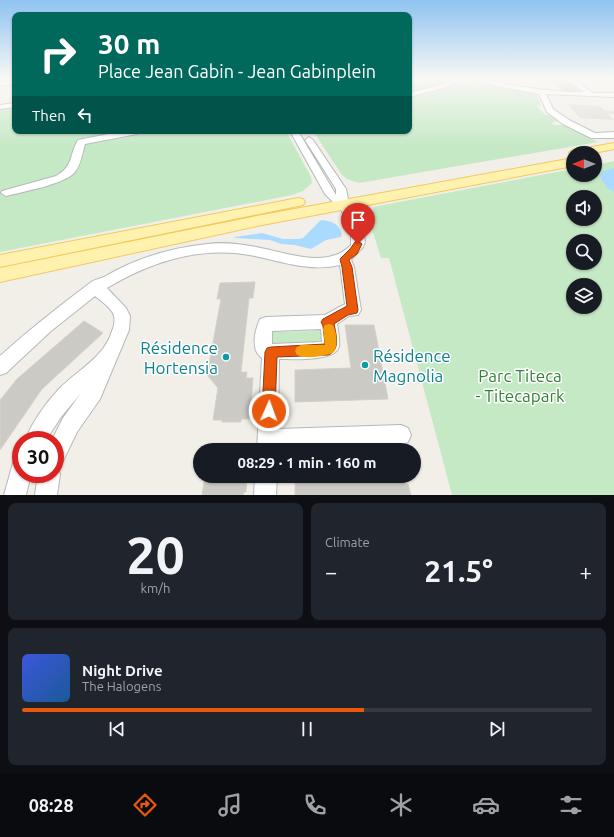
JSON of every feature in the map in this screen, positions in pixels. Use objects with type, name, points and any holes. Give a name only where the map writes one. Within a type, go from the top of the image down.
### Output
[{"type":"main road","points":[[602,148],[614,146]]},
{"type":"main road","points":[[0,275],[262,220],[339,198],[566,155]]},
{"type":"main road","points":[[602,157],[614,155]]},
{"type":"main road","points":[[0,261],[262,208],[339,198],[566,163]]},
{"type":"street","points":[[546,102],[550,110],[566,122],[594,136],[614,135]]},
{"type":"street","points":[[0,107],[12,105]]},
{"type":"street","points":[[6,192],[60,178],[68,174],[73,169],[81,142],[122,134]]},
{"type":"street","points":[[0,367],[65,310],[95,287],[139,265],[173,254],[199,249],[241,250],[319,263],[344,259],[356,249],[359,238],[356,226],[296,134]]},
{"type":"street","points":[[306,134],[339,198]]},
{"type":"street","points":[[327,322],[329,325],[331,346],[328,349],[265,352],[263,348],[264,328],[266,324],[327,322],[347,310],[353,310],[347,267],[344,259]]},
{"type":"street","points":[[64,437],[70,425],[93,392],[120,330],[122,315],[120,310],[95,287]]},
{"type":"street","points":[[267,443],[271,352]]},
{"type":"street","points":[[40,431],[47,419],[65,397],[110,354]]},
{"type":"street","points":[[294,443],[401,435]]},
{"type":"street","points":[[15,495],[18,483]]},
{"type":"street","points":[[46,495],[48,483]]},
{"type":"street","points":[[265,495],[266,483]]},
{"type":"shaded area","points":[[568,104],[600,106],[604,110],[614,111],[614,114],[608,114],[614,120],[580,118]]},
{"type":"green space","points":[[412,102],[540,102],[541,106],[536,105],[545,115],[550,115],[558,121],[551,123],[554,125],[566,125],[598,142],[566,146],[566,147],[359,183],[347,179],[342,175],[315,134],[412,134]]},
{"type":"green space","points":[[12,107],[12,134],[288,134],[311,177],[312,183],[303,191],[292,195],[0,252],[0,109]]},
{"type":"green space","name":"Parc Titeca - Titecapark","points":[[614,161],[614,495],[452,495],[389,258],[381,258],[368,216],[370,216],[368,212],[374,212],[373,207],[566,170],[566,182],[602,182],[602,164]]},
{"type":"green space","points":[[277,328],[277,332],[313,331],[313,328],[323,328],[326,343],[280,343],[279,347],[270,347],[267,333]]},
{"type":"water","points":[[614,168],[614,192],[607,188],[602,180],[602,172]]},
{"type":"water","points":[[321,220],[329,221],[335,224],[341,231],[342,235],[341,237],[326,240],[311,249],[295,245],[281,244],[270,240],[235,238],[262,233],[283,239],[303,238]]},
{"type":"building","name":"Résidence Hortensia","points":[[255,282],[253,298],[249,298],[241,372],[247,372],[246,378],[253,378],[250,419],[241,419],[241,422],[222,422],[222,420],[213,420],[218,388],[207,375],[221,299],[217,299],[220,283]]},
{"type":"building","points":[[84,321],[103,333],[42,389],[0,450],[0,400],[17,379]]},
{"type":"building","name":"Résidence Magnolia","points":[[345,325],[374,325],[388,399],[295,402],[295,370],[351,368]]},
{"type":"building","points":[[204,483],[247,483],[246,492],[244,492],[243,495],[202,495]]},
{"type":"building","points":[[295,483],[405,483],[408,484],[411,495],[295,495]]},
{"type":"slow traffic","points":[[301,351],[327,350],[330,348],[329,329]]},
{"type":"place","name":"Résidence Hortensia","points":[[226,357]]},
{"type":"place","name":"Résidence Magnolia","points":[[365,365]]},
{"type":"route","points":[[269,411],[271,352],[327,350],[331,346],[329,325],[327,322],[347,310],[353,310],[347,267],[344,259],[356,249],[358,244]]}]
